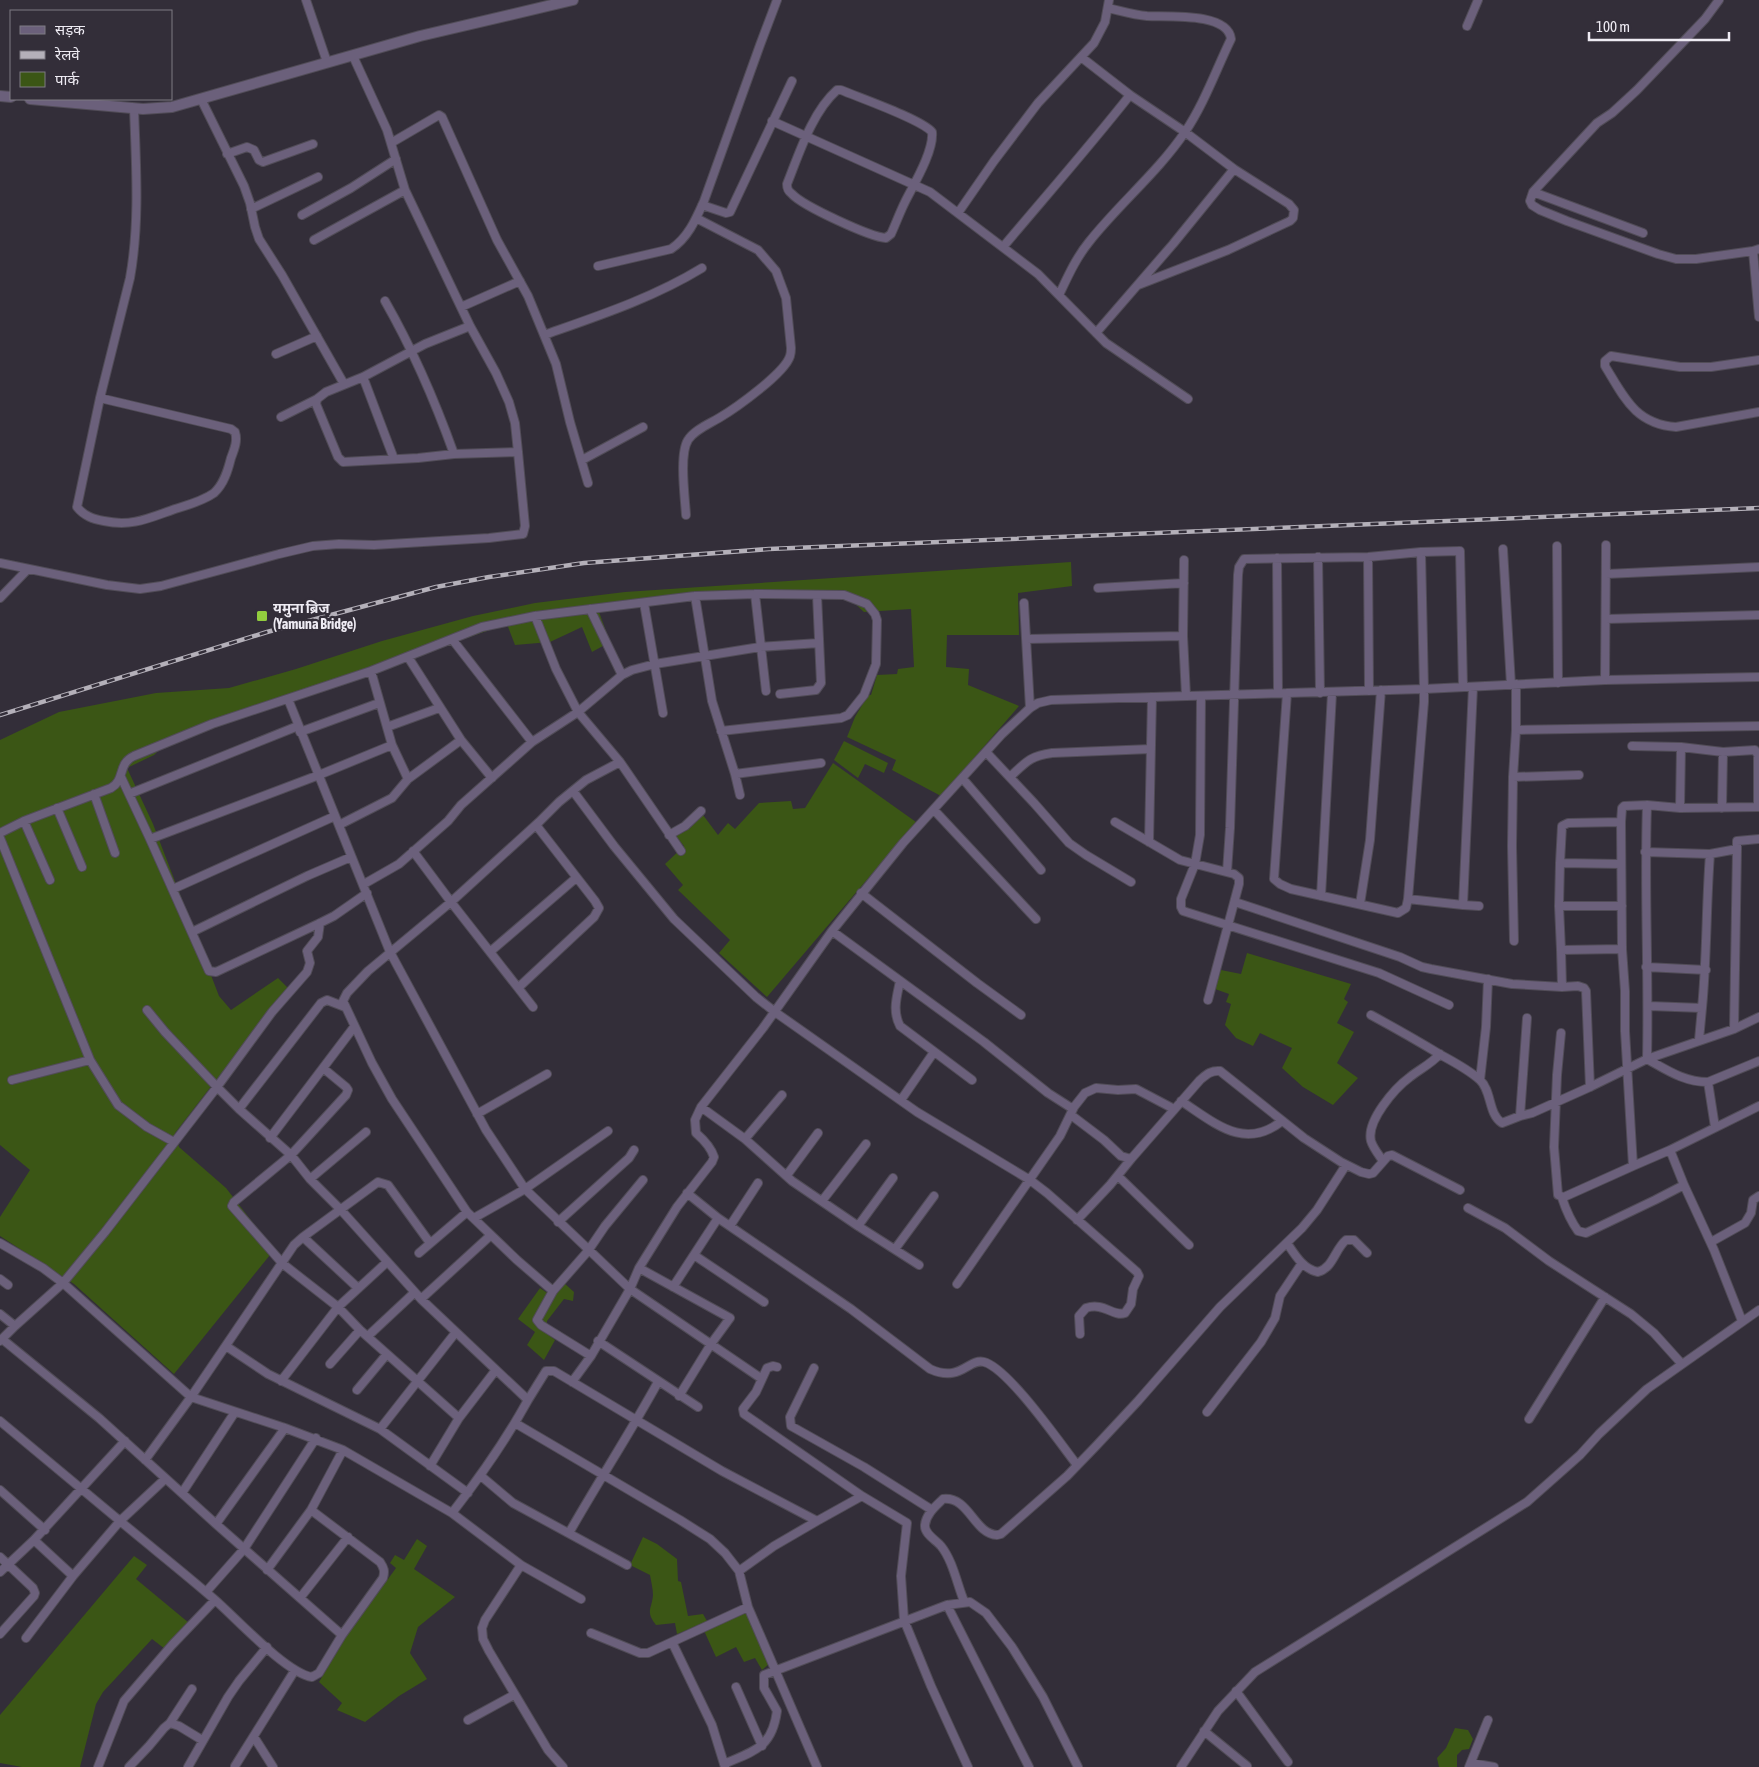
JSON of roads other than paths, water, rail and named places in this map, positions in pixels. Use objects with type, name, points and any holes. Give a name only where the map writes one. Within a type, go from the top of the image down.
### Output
[{"type":"street","points":[[306,0],[327,62]]},
{"type":"street","points":[[42,100],[134,108],[156,109],[172,107],[438,31],[573,0]]},
{"type":"street","points":[[598,266],[671,249],[680,243],[702,205],[778,0]]},
{"type":"street","points":[[1467,26],[1478,0]]},
{"type":"street","points":[[1719,0],[1706,18],[1633,94],[1597,123],[1533,192],[1530,201],[1532,205],[1540,210],[1676,259],[1696,260],[1756,250],[1759,317]]},
{"type":"street","points":[[958,213],[1013,134],[1100,33],[1109,4],[1146,16],[1172,16],[1210,20],[1222,24],[1230,33],[1231,39],[1197,112],[1185,132],[1161,162],[1089,242],[1071,269],[1059,295]]},
{"type":"street","points":[[0,563],[107,584],[140,588],[160,586],[312,546],[340,544],[374,545],[523,534],[525,526],[518,452],[513,414],[507,395],[470,326],[405,190],[391,143],[352,56]]},
{"type":"street","points":[[1081,57],[1130,95],[1185,132],[1234,169],[1289,204],[1294,210],[1293,218],[1228,250],[1138,285]]},
{"type":"street","points":[[702,205],[726,214],[730,212],[792,81]]},
{"type":"street","points":[[837,90],[924,125],[932,132],[930,147],[915,185],[890,236],[882,238],[856,229],[795,197],[790,192],[787,184],[806,137],[828,100],[837,90]]},
{"type":"street","points":[[1003,247],[1076,163],[1130,95]]},
{"type":"street","points":[[201,99],[244,186],[252,209],[259,240],[282,275],[344,384]]},
{"type":"street","points":[[100,398],[231,429],[235,432],[236,443],[224,480],[214,493],[199,501],[137,522],[116,523],[88,517],[77,507],[100,398],[134,259],[136,173],[134,108]]},
{"type":"street","points":[[391,143],[440,115],[442,116],[497,240],[528,296],[556,364],[588,483]]},
{"type":"street","points":[[772,121],[930,192],[1038,274],[1096,333],[1119,353],[1188,399]]},
{"type":"street","points":[[227,154],[243,148],[251,148],[259,160],[263,162],[312,144]]},
{"type":"street","points":[[302,214],[352,188],[396,159]]},
{"type":"street","points":[[1096,333],[1234,169]]},
{"type":"street","points":[[252,209],[318,177]]},
{"type":"street","points":[[314,240],[405,190]]},
{"type":"street","points":[[1533,192],[1643,233]]},
{"type":"street","points":[[686,515],[683,468],[684,448],[688,440],[694,433],[726,414],[775,376],[790,356],[791,348],[786,298],[776,271],[758,250],[696,218]]},
{"type":"street","points":[[544,335],[654,294],[674,285],[702,268]]},
{"type":"street","points":[[461,307],[520,281]]},
{"type":"street","points":[[385,301],[411,351],[437,408],[454,454]]},
{"type":"street","points":[[281,417],[317,399],[326,392],[363,376],[411,351],[470,326]]},
{"type":"street","points":[[276,354],[317,336]]},
{"type":"street","points":[[1759,360],[1711,367],[1680,368],[1611,356],[1605,361],[1605,366],[1634,410],[1651,422],[1664,426],[1676,427],[1759,412]]},
{"type":"street","points":[[363,376],[394,459]]},
{"type":"street","points":[[317,399],[316,404],[340,460],[346,462],[454,454],[518,452]]},
{"type":"street","points":[[582,460],[643,427]]},
{"type":"street","points":[[1605,680],[1606,544]]},
{"type":"street","points":[[1557,546],[1558,683]]},
{"type":"street","points":[[1503,549],[1516,730],[1512,846],[1514,941]]},
{"type":"street","points":[[1227,872],[1239,567],[1244,559],[1368,557],[1460,551],[1463,687]]},
{"type":"street","points":[[1287,694],[1274,879],[1291,889],[1398,913],[1406,908],[1408,899],[1424,702],[1422,552]]},
{"type":"street","points":[[1368,557],[1370,691]]},
{"type":"street","points":[[1277,558],[1278,693]]},
{"type":"street","points":[[1318,558],[1320,693]]},
{"type":"street","points":[[1184,560],[1183,636],[1186,696]]},
{"type":"street","points":[[1606,574],[1759,567]]},
{"type":"street","points":[[0,598],[28,569]]},
{"type":"street","points":[[1098,588],[1184,583]]},
{"type":"street","points":[[755,594],[766,690]]},
{"type":"street","points":[[0,833],[24,820],[118,784],[124,763],[134,756],[212,724],[371,671],[482,627],[535,616],[644,602],[695,596],[755,594],[850,597],[866,604],[875,614],[877,632],[876,664],[866,690],[848,715],[841,718],[721,731]]},
{"type":"street","points":[[780,694],[819,688],[821,683],[817,595]]},
{"type":"street","points":[[695,596],[712,701],[736,774],[740,796]]},
{"type":"street","points":[[644,602],[663,713]]},
{"type":"street","points":[[1024,603],[1030,708]]},
{"type":"street","points":[[590,609],[622,674]]},
{"type":"street","points":[[1606,618],[1759,615]]},
{"type":"street","points":[[535,616],[556,669],[578,712],[620,762],[681,851]]},
{"type":"street","points":[[1026,639],[1183,636]]},
{"type":"street","points":[[452,639],[532,742]]},
{"type":"street","points":[[364,884],[399,864],[532,742],[578,712],[622,674],[654,664],[760,647],[819,643]]},
{"type":"street","points":[[408,657],[461,740],[492,778]]},
{"type":"street","points":[[371,671],[392,745],[408,779]]},
{"type":"street","points":[[572,1382],[591,1356],[630,1289],[639,1268],[687,1193],[712,1162],[714,1157],[696,1133],[695,1120],[701,1107],[775,1012],[832,931],[903,843],[1002,734],[1038,703],[1051,700],[1332,693],[1605,680],[1759,677]]},
{"type":"street","points":[[1462,905],[1473,687]]},
{"type":"street","points":[[1360,904],[1370,840],[1381,690]]},
{"type":"street","points":[[1320,896],[1332,693]]},
{"type":"street","points":[[1201,696],[1200,835],[1194,864],[1181,899],[1181,907],[1187,913],[1379,972],[1449,1005]]},
{"type":"street","points":[[1149,842],[1152,697]]},
{"type":"street","points":[[288,699],[390,952],[477,1114],[525,1189],[630,1289],[762,1379]]},
{"type":"street","points":[[129,794],[299,729],[379,703]]},
{"type":"street","points":[[387,727],[439,708]]},
{"type":"street","points":[[1516,730],[1759,726]]},
{"type":"street","points":[[339,825],[392,798],[408,779],[461,740]]},
{"type":"street","points":[[150,839],[392,745]]},
{"type":"street","points":[[1632,746],[1681,747],[1723,752],[1751,750],[1757,752],[1758,807],[1680,808],[1624,806],[1622,808],[1622,949],[1626,991],[1627,1069],[1633,1166]]},
{"type":"street","points":[[1680,808],[1681,747]]},
{"type":"street","points":[[1010,777],[1036,756],[1052,753],[1151,750]]},
{"type":"street","points":[[986,752],[1075,848],[1131,882]]},
{"type":"street","points":[[1722,808],[1723,752]]},
{"type":"street","points":[[553,1291],[468,1212],[392,1099],[354,1027],[343,1001],[347,993],[390,952],[451,902],[573,791],[586,780],[620,762]]},
{"type":"street","points":[[736,774],[821,763]]},
{"type":"street","points":[[1513,777],[1580,775]]},
{"type":"street","points":[[120,777],[173,889],[206,968],[212,972],[216,972],[334,916],[367,893]]},
{"type":"street","points":[[962,779],[1041,870]]},
{"type":"street","points":[[573,791],[614,846],[674,919],[756,996],[775,1012],[900,1100],[1030,1180],[1132,1267],[1139,1276],[1133,1289],[1131,1304],[1125,1313],[1118,1314],[1100,1306],[1086,1308],[1080,1316],[1080,1334]]},
{"type":"street","points":[[94,794],[115,853]]},
{"type":"street","points":[[1647,806],[1645,852],[1648,1006],[1647,1059]]},
{"type":"street","points":[[57,808],[82,867]]},
{"type":"street","points":[[669,835],[685,826],[701,810]]},
{"type":"street","points":[[934,810],[1036,919]]},
{"type":"street","points":[[173,889],[335,816]]},
{"type":"street","points":[[24,820],[50,880]]},
{"type":"street","points":[[1115,822],[1180,860],[1234,874],[1238,878],[1239,884],[1235,902],[1208,1000]]},
{"type":"street","points":[[1562,987],[1559,906],[1561,830],[1564,823],[1621,822]]},
{"type":"street","points":[[518,987],[597,914],[599,908],[598,904],[536,825]]},
{"type":"street","points":[[0,838],[90,1060],[118,1105],[147,1126],[174,1142]]},
{"type":"street","points":[[1734,1029],[1737,841],[1759,839]]},
{"type":"street","points":[[1645,852],[1710,854],[1737,849]]},
{"type":"street","points":[[413,851],[533,1007]]},
{"type":"street","points":[[1699,1040],[1706,970],[1706,897],[1710,854]]},
{"type":"street","points":[[192,932],[350,856]]},
{"type":"street","points":[[1560,863],[1621,864]]},
{"type":"street","points":[[491,951],[576,878]]},
{"type":"street","points":[[861,894],[1022,1015]]},
{"type":"street","points":[[1408,899],[1479,906]]},
{"type":"street","points":[[1235,902],[1400,957],[1422,967],[1512,984],[1578,986],[1584,988],[1586,991],[1590,1087]]},
{"type":"street","points":[[1559,906],[1622,906]]},
{"type":"street","points":[[320,923],[318,937],[307,951],[310,963],[307,972],[272,1012],[217,1087],[105,1232],[63,1283],[1,1340],[100,1418],[165,1479],[342,1635]]},
{"type":"street","points":[[832,931],[984,1042],[1072,1112],[1121,1156],[1131,1159]]},
{"type":"street","points":[[1561,950],[1622,949]]},
{"type":"street","points":[[1646,967],[1706,970]]},
{"type":"street","points":[[1480,1080],[1486,1027],[1488,979]]},
{"type":"street","points":[[900,981],[896,1006],[897,1020],[900,1026],[972,1080]]},
{"type":"street","points":[[239,1109],[320,1003],[327,1000],[345,1007]]},
{"type":"street","points":[[1648,1006],[1702,1008]]},
{"type":"street","points":[[147,1010],[217,1087],[270,1138],[291,1155],[310,1179],[341,1210],[414,1293],[528,1400]]},
{"type":"street","points":[[1371,1015],[1440,1054],[1480,1080],[1498,1120],[1502,1123],[1532,1113],[1647,1059],[1734,1029],[1759,1017]]},
{"type":"street","points":[[1520,1116],[1527,1018]]},
{"type":"street","points":[[270,1138],[354,1027]]},
{"type":"street","points":[[1561,1033],[1554,1147],[1557,1193],[1562,1198],[1573,1225],[1578,1231],[1586,1233],[1684,1185]]},
{"type":"street","points":[[900,1100],[934,1052]]},
{"type":"street","points":[[1383,1161],[1370,1138],[1372,1124],[1376,1116],[1408,1078],[1429,1065],[1440,1054]]},
{"type":"street","points":[[1647,1059],[1683,1078],[1708,1082],[1759,1061]]},
{"type":"street","points":[[12,1080],[90,1060]]},
{"type":"street","points":[[323,1068],[346,1088],[347,1093],[291,1155],[232,1204],[232,1208],[283,1264],[338,1307],[386,1354],[459,1418]]},
{"type":"street","points":[[1077,1220],[1118,1176],[1181,1101],[1209,1073],[1215,1070],[1220,1071],[1314,1145],[1346,1165],[1368,1174],[1373,1173],[1388,1156],[1392,1155],[1460,1190]]},
{"type":"street","points":[[477,1114],[547,1074]]},
{"type":"street","points":[[1708,1082],[1715,1127]]},
{"type":"street","points":[[957,1284],[1060,1136],[1085,1092],[1096,1088],[1136,1089],[1174,1109]]},
{"type":"street","points":[[745,1139],[782,1095]]},
{"type":"street","points":[[1181,1101],[1228,1130],[1243,1134],[1250,1135],[1264,1132],[1282,1120]]},
{"type":"street","points":[[1562,1198],[1670,1150],[1759,1106]]},
{"type":"street","points":[[701,1107],[745,1139],[792,1181],[919,1265]]},
{"type":"street","points":[[474,1218],[525,1189],[608,1131]]},
{"type":"street","points":[[310,1179],[366,1132]]},
{"type":"street","points":[[787,1175],[818,1133]]},
{"type":"street","points":[[822,1201],[866,1144]]},
{"type":"street","points":[[558,1222],[628,1158],[634,1150]]},
{"type":"street","points":[[1670,1150],[1711,1242],[1742,1321]]},
{"type":"street","points":[[964,1601],[943,1548],[925,1528],[925,1523],[932,1510],[943,1499],[954,1500],[988,1533],[997,1535],[1077,1465],[1138,1401],[1220,1307],[1309,1221],[1346,1165]]},
{"type":"street","points":[[1118,1176],[1189,1245]]},
{"type":"street","points":[[858,1226],[893,1178]]},
{"type":"street","points":[[591,1356],[537,1320],[553,1291],[588,1251],[605,1226],[643,1180]]},
{"type":"street","points":[[145,1460],[191,1398],[294,1245],[303,1236],[370,1187],[378,1182],[382,1182],[388,1185],[430,1243]]},
{"type":"street","points":[[730,1226],[758,1183]]},
{"type":"street","points":[[687,1193],[718,1218],[851,1310],[930,1369],[944,1374],[952,1374],[976,1362],[982,1361],[991,1366],[1009,1380],[1077,1465]]},
{"type":"street","points":[[895,1249],[934,1196]]},
{"type":"street","points":[[1711,1242],[1744,1223],[1751,1213],[1753,1200],[1759,1196]]},
{"type":"street","points":[[1468,1208],[1505,1228],[1549,1261],[1645,1325],[1681,1363]]},
{"type":"street","points":[[419,1253],[468,1212]]},
{"type":"street","points":[[672,1288],[718,1218]]},
{"type":"street","points":[[421,1299],[491,1235]]},
{"type":"street","points":[[303,1236],[358,1288]]},
{"type":"street","points":[[1287,1242],[1302,1263],[1313,1271],[1318,1272],[1323,1271],[1343,1242],[1350,1239],[1357,1242],[1368,1253]]},
{"type":"street","points":[[0,1243],[43,1268],[63,1283],[191,1398],[316,1438],[343,1450],[452,1513],[521,1565],[581,1599]]},
{"type":"street","points":[[694,1255],[764,1302]]},
{"type":"street","points":[[281,1381],[338,1307],[387,1262]]},
{"type":"street","points":[[1207,1412],[1261,1342],[1275,1318],[1280,1296],[1302,1263]]},
{"type":"street","points":[[639,1268],[672,1288],[730,1318],[711,1344],[680,1396]]},
{"type":"street","points":[[0,1279],[8,1285]]},
{"type":"street","points":[[368,1336],[414,1293]]},
{"type":"street","points":[[1529,1419],[1604,1297]]},
{"type":"street","points":[[1181,1767],[1218,1711],[1255,1672],[1527,1502],[1580,1455],[1646,1389],[1759,1310]]},
{"type":"street","points":[[0,1314],[15,1326]]},
{"type":"street","points":[[330,1364],[360,1330]]},
{"type":"street","points":[[380,1429],[456,1332]]},
{"type":"street","points":[[598,1342],[698,1408]]},
{"type":"street","points":[[226,1346],[268,1374],[380,1429],[468,1493]]},
{"type":"street","points":[[357,1390],[386,1354]]},
{"type":"street","points":[[777,1368],[773,1366],[768,1368],[743,1409],[744,1414],[862,1496],[905,1521],[908,1525],[925,1528]]},
{"type":"street","points":[[814,1368],[790,1417],[791,1426],[864,1467],[932,1510]]},
{"type":"street","points":[[430,1466],[459,1418],[495,1371]]},
{"type":"street","points":[[452,1513],[481,1476],[516,1423],[546,1371],[554,1371],[722,1471],[817,1521]]},
{"type":"street","points":[[569,1533],[602,1475],[637,1421],[658,1382]]},
{"type":"street","points":[[182,1493],[235,1412]]},
{"type":"street","points":[[0,1421],[206,1592],[267,1647],[295,1670],[306,1676],[316,1676],[324,1666],[342,1635],[383,1578],[385,1572],[380,1562],[311,1510]]},
{"type":"street","points":[[516,1423],[680,1520],[710,1539],[725,1553],[739,1571],[748,1607],[817,1767]]},
{"type":"street","points":[[216,1524],[285,1428]]},
{"type":"street","points":[[206,1592],[244,1549],[316,1438]]},
{"type":"street","points":[[0,1572],[44,1530],[125,1441]]},
{"type":"street","points":[[268,1570],[311,1510],[343,1450]]},
{"type":"street","points":[[481,1476],[513,1503],[627,1565]]},
{"type":"street","points":[[26,1638],[120,1521],[165,1479]]},
{"type":"street","points":[[0,1490],[44,1530]]},
{"type":"street","points":[[739,1571],[774,1546],[862,1496]]},
{"type":"street","points":[[908,1525],[901,1576],[904,1620],[931,1686],[968,1767]]},
{"type":"street","points":[[300,1598],[348,1537]]},
{"type":"street","points":[[34,1540],[74,1576]]},
{"type":"street","points":[[0,1557],[35,1593],[0,1634]]},
{"type":"street","points":[[521,1565],[485,1620],[482,1628],[483,1639],[548,1750],[563,1767]]},
{"type":"street","points":[[98,1767],[124,1701],[172,1645],[215,1600]]},
{"type":"street","points":[[672,1642],[712,1725],[724,1766],[758,1750],[774,1727],[777,1711],[764,1688],[764,1675],[947,1605],[964,1601],[976,1604],[986,1613],[1012,1647],[1043,1697],[1078,1767]]},
{"type":"street","points":[[947,1605],[1029,1767]]},
{"type":"street","points":[[591,1634],[640,1653],[653,1652],[748,1607]]},
{"type":"street","points":[[188,1767],[202,1740],[239,1681],[267,1647]]},
{"type":"street","points":[[235,1766],[295,1670]]},
{"type":"street","points":[[736,1687],[762,1746]]},
{"type":"street","points":[[129,1767],[170,1723],[192,1689]]},
{"type":"street","points":[[1236,1691],[1288,1762]]},
{"type":"street","points":[[468,1720],[514,1694]]},
{"type":"street","points":[[1488,1720],[1470,1765],[1494,1767]]},
{"type":"street","points":[[170,1723],[179,1726],[202,1740]]},
{"type":"street","points":[[1204,1731],[1247,1766]]},
{"type":"street","points":[[254,1737],[273,1767]]},
{"type":"railway","points":[[0,715],[267,632],[436,587],[584,563],[769,549],[1759,508]]},
{"type":"place","name":"यमुना ब्रिज (Yamuna Bridge)","points":[[262,616]]}]
